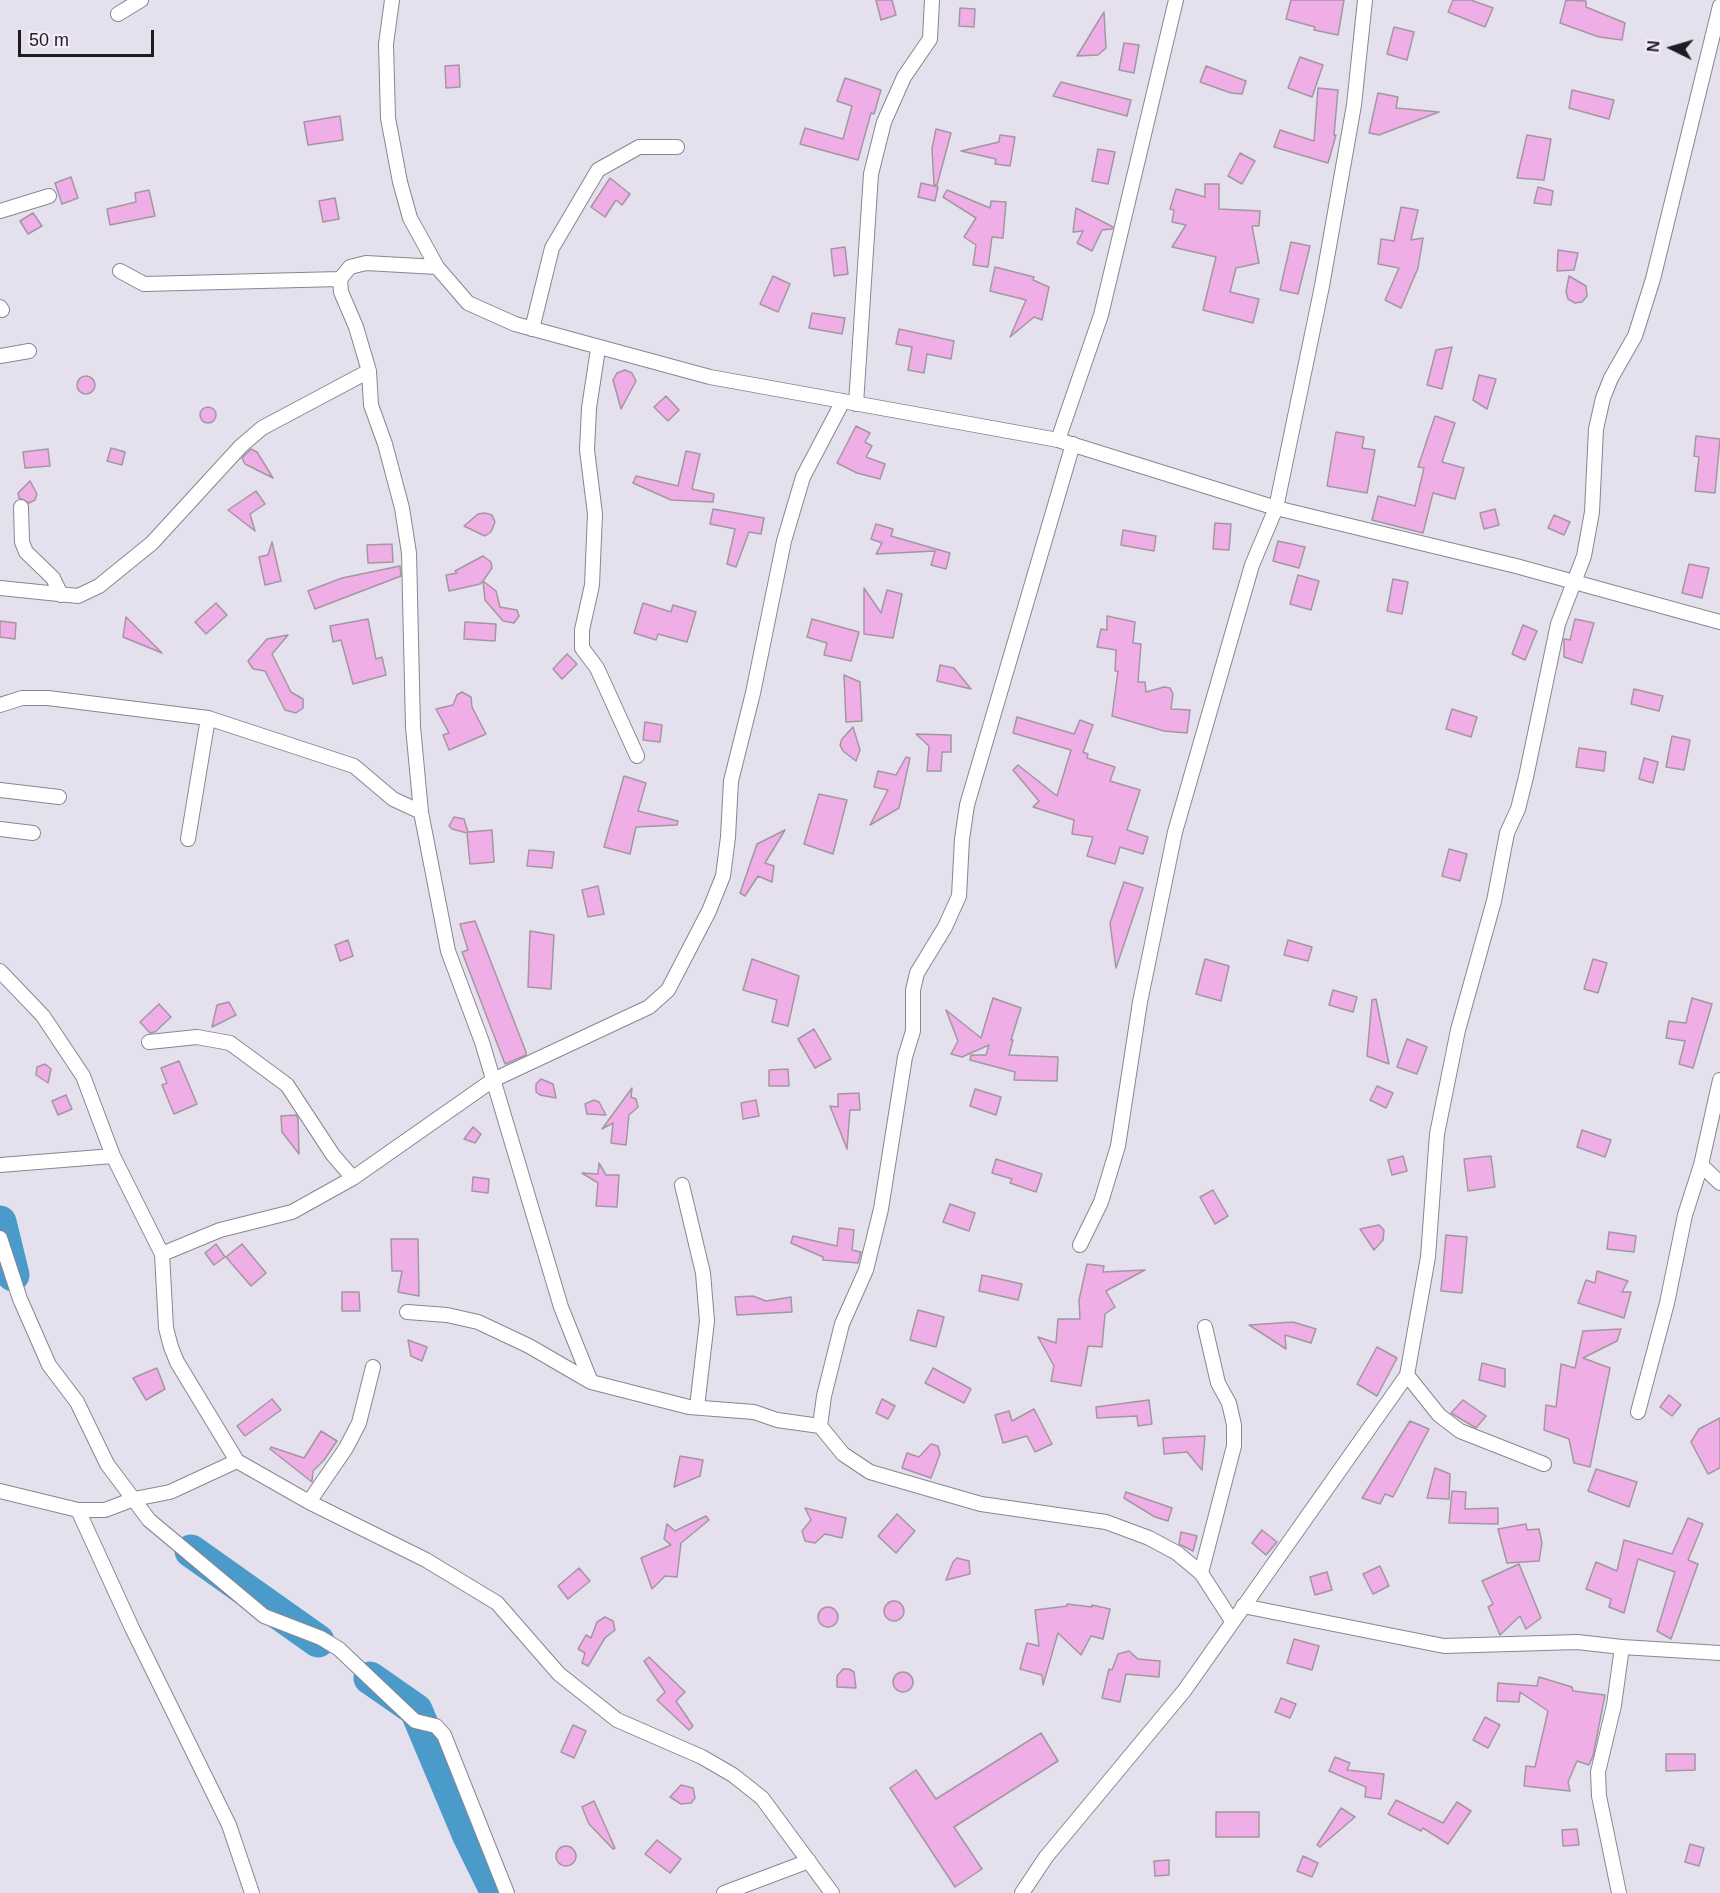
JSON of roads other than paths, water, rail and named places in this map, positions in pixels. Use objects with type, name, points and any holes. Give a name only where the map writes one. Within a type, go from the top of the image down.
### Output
[{"type":"street","points":[[118,14],[141,0]]},
{"type":"street","points":[[392,0],[386,44],[388,118],[410,218],[437,267],[468,303],[532,329],[598,349],[710,377],[1058,440],[1276,508],[1720,622]]},
{"type":"street","points":[[162,1254],[220,1230],[292,1212],[353,1178],[493,1080],[649,1007],[668,990],[723,876],[731,781],[753,693],[790,520],[803,477],[850,402],[871,174],[884,122],[904,77],[930,39],[932,0]]},
{"type":"street","points":[[1058,440],[1101,315],[1176,0]]},
{"type":"street","points":[[1080,1245],[1101,1202],[1118,1146],[1140,1002],[1175,832],[1252,565],[1276,508],[1322,286],[1352,117],[1365,0]]},
{"type":"street","points":[[1022,1893],[1046,1857],[1184,1691],[1407,1375],[1428,1257],[1437,1134],[1458,1030],[1494,900],[1507,833],[1518,809],[1526,777],[1558,624],[1584,556],[1592,512],[1596,429],[1603,399],[1611,378],[1635,336],[1653,279],[1720,6]]},
{"type":"street","points":[[532,329],[552,248],[598,170],[639,147],[677,147]]},
{"type":"street","points":[[0,211],[49,196]]},
{"type":"street","points":[[120,271],[144,284],[339,279],[350,267],[366,263],[437,267]]},
{"type":"street","points":[[339,279],[341,292],[356,327],[369,371],[371,405],[385,444],[402,507],[409,553],[413,726],[422,812],[448,951],[493,1080],[561,1307],[591,1382]]},
{"type":"street","points":[[598,349],[589,408],[587,450],[595,514],[592,585],[582,630],[582,648],[597,668],[638,756]]},
{"type":"street","points":[[0,356],[29,351]]},
{"type":"street","points":[[0,588],[78,596],[99,586],[152,543],[241,446],[261,428],[369,371]]},
{"type":"street","points":[[820,1426],[824,1396],[842,1324],[866,1270],[881,1209],[904,1057],[913,1031],[913,990],[917,973],[945,927],[959,896],[962,839],[967,805],[1073,444]]},
{"type":"street","points":[[21,507],[21,529],[26,552],[53,578],[61,595]]},
{"type":"street","points":[[0,705],[22,698],[48,698],[208,718],[354,766],[393,799],[422,812]]},
{"type":"street","points":[[188,839],[208,718]]},
{"type":"street","points":[[0,790],[59,797]]},
{"type":"street","points":[[0,829],[33,833]]},
{"type":"street","points":[[0,971],[43,1016],[62,1040],[84,1076],[113,1156],[162,1254],[165,1328],[171,1347],[177,1362],[237,1461],[309,1502],[426,1560],[497,1603],[559,1674],[617,1720],[702,1757],[746,1784],[762,1798],[832,1893]]},
{"type":"street","points":[[149,1042],[197,1037],[230,1043],[287,1085],[333,1155],[353,1178]]},
{"type":"street","points":[[1638,1412],[1667,1304],[1685,1215],[1701,1165],[1720,1080]]},
{"type":"street","points":[[0,1165],[113,1156]]},
{"type":"street","points":[[1701,1165],[1720,1183]]},
{"type":"street","points":[[682,1185],[703,1273],[707,1321],[697,1407]]},
{"type":"street","points":[[0,1238],[20,1299],[48,1365],[77,1402],[106,1464],[149,1520],[264,1616],[321,1638],[339,1649],[415,1721],[436,1726],[444,1735],[507,1893]]},
{"type":"street","points":[[406,1312],[447,1315],[478,1322],[529,1346],[591,1382],[697,1407],[754,1412],[777,1420],[820,1426],[843,1454],[870,1472],[981,1504],[1106,1522],[1165,1545],[1201,1573],[1232,1621]]},
{"type":"street","points":[[1201,1573],[1234,1446],[1234,1425],[1229,1403],[1218,1383],[1205,1327]]},
{"type":"street","points":[[309,1502],[355,1431],[373,1367]]},
{"type":"street","points":[[1407,1375],[1439,1414],[1460,1431],[1544,1464]]},
{"type":"street","points":[[0,1491],[78,1510],[105,1510],[134,1499],[170,1492],[237,1461]]},
{"type":"street","points":[[78,1510],[132,1628],[229,1825],[252,1893]]},
{"type":"street","points":[[1243,1606],[1444,1646],[1577,1642],[1720,1653]]},
{"type":"street","points":[[1619,1893],[1599,1796],[1598,1772],[1614,1705],[1622,1647]]},
{"type":"street","points":[[724,1893],[809,1861]]},
{"type":"waterway","points":[[0,1222],[13,1275]]},
{"type":"waterway","points":[[191,1551],[318,1641]]},
{"type":"waterway","points":[[370,1678],[416,1710],[469,1836],[497,1893]]}]
